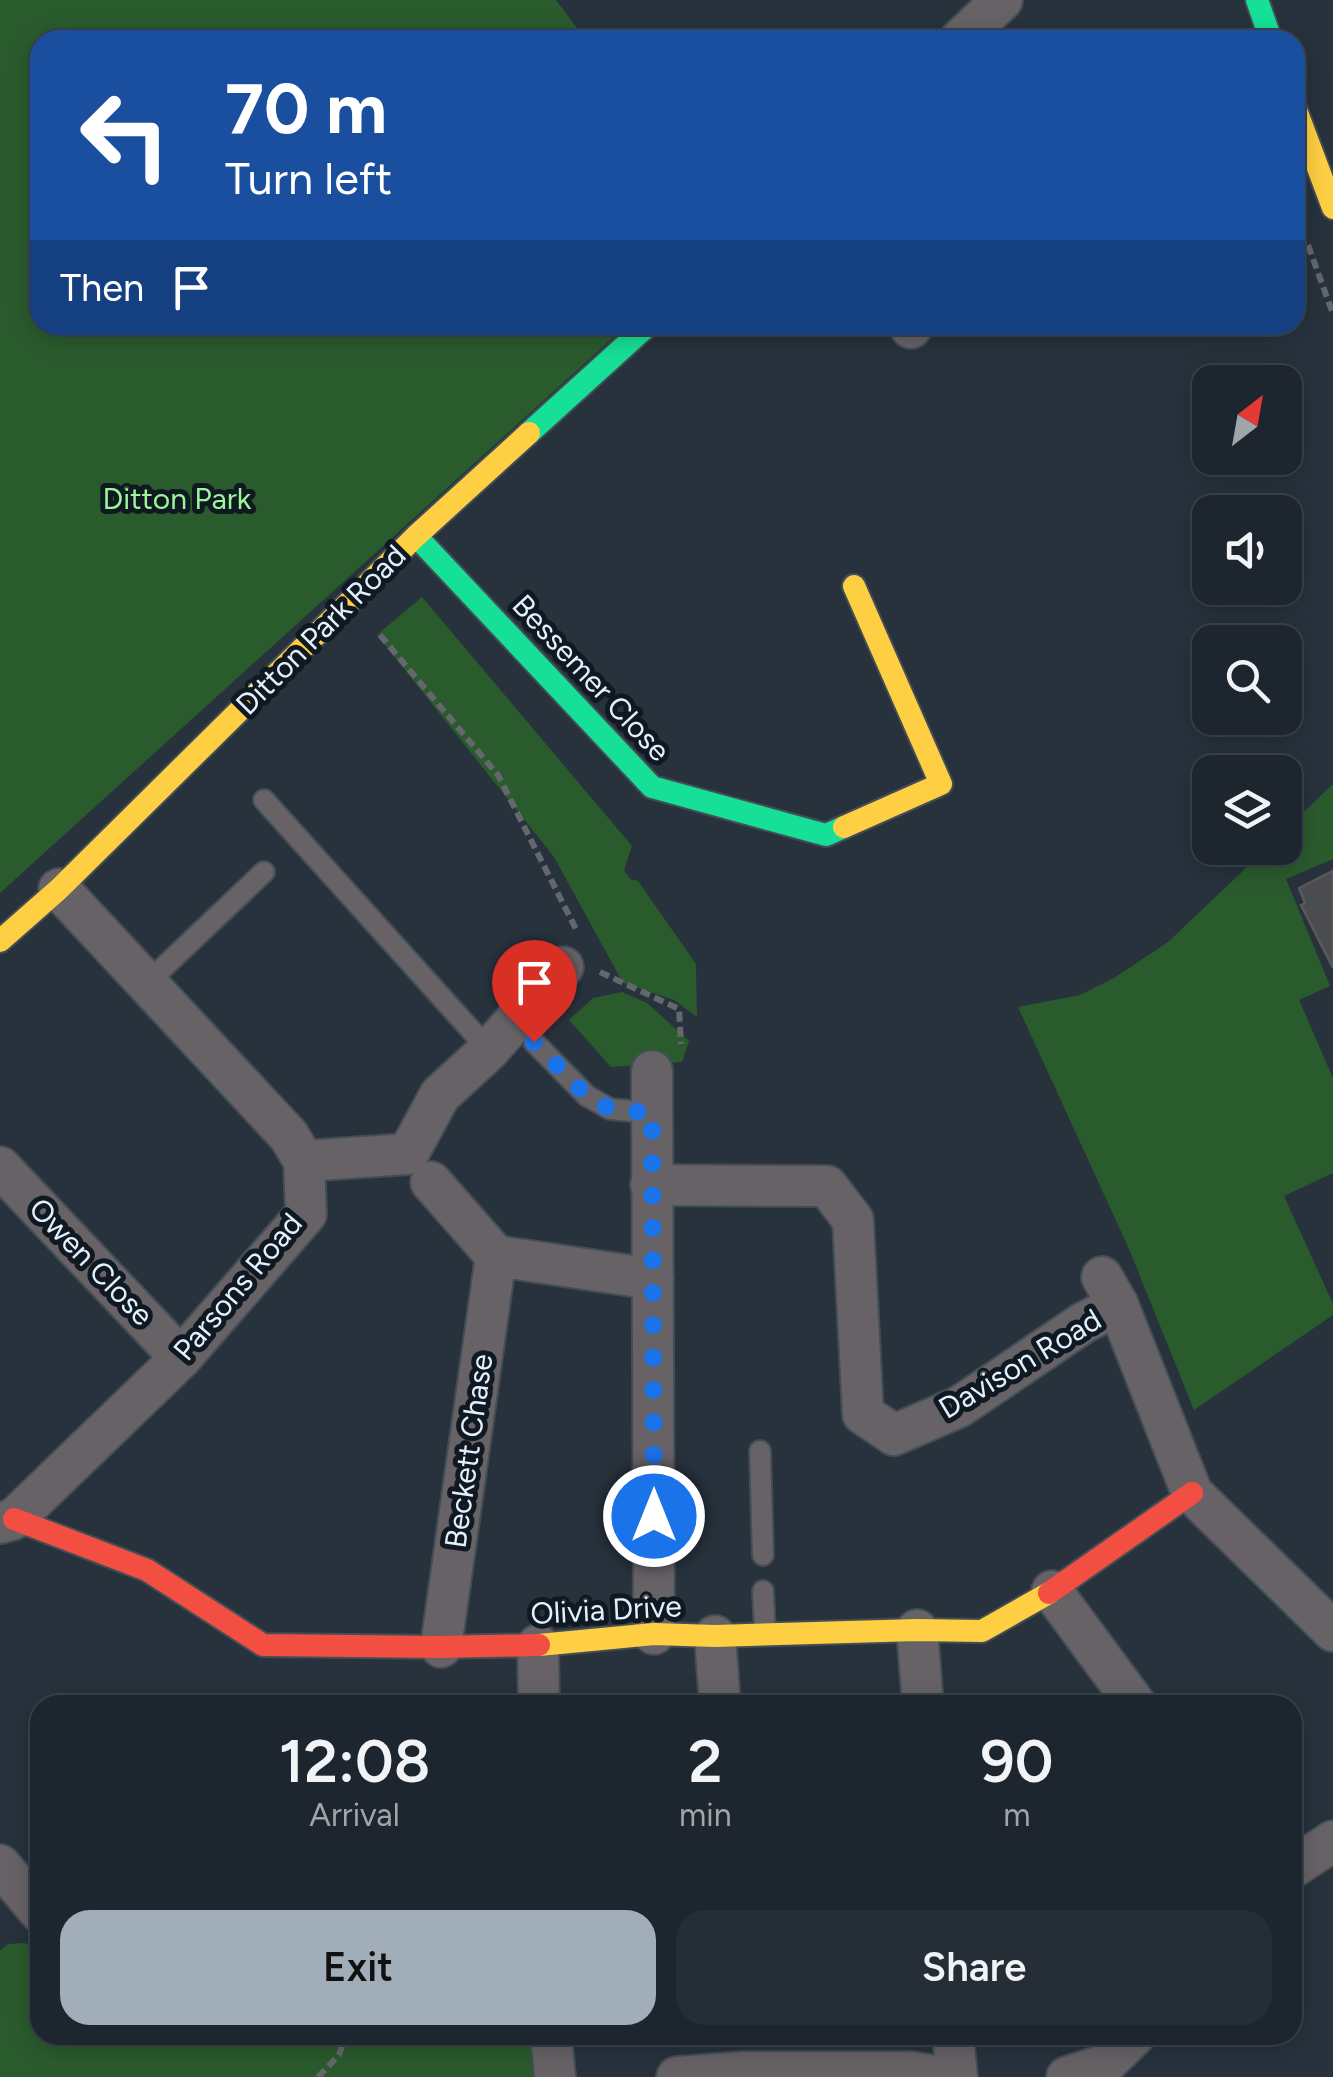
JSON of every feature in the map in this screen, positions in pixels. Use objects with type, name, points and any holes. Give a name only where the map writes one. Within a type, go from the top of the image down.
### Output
[{"type":"street","points":[[970,30],[1002,0]]},
{"type":"street","points":[[1257,0],[1268,30]]},
{"type":"street","points":[[1305,133],[1333,208]]},
{"type":"street","name":"Ditton Park Road","points":[[0,941],[59,889],[416,536],[637,335]]},
{"type":"street","name":"Bessemer Close","points":[[416,536],[652,787],[826,835],[941,784],[854,586]]},
{"type":"street","points":[[59,889],[289,1136],[304,1161],[419,1168],[496,1256],[654,1279]]},
{"type":"street","points":[[419,1168],[440,1095],[489,1050],[563,968]]},
{"type":"street","points":[[652,1071],[654,1634]]},
{"type":"street","name":"Parsons Road","points":[[7,1521],[181,1358],[306,1214],[304,1161]]},
{"type":"street","name":"Owen Close","points":[[0,1167],[181,1358]]},
{"type":"street","name":"Davison Road","points":[[651,1186],[827,1186],[853,1220],[862,1414],[894,1434],[959,1407],[1083,1323],[1110,1291],[1192,1493]]},
{"type":"street","name":"Beckett Chase","points":[[441,1647],[496,1256]]},
{"type":"street","points":[[1192,1493],[1333,1631]]},
{"type":"street","name":"Olivia Drive","points":[[7,1521],[147,1570],[263,1645],[441,1647],[654,1634],[982,1631],[1052,1591],[1192,1493]]},
{"type":"street","points":[[1052,1591],[1129,1695]]},
{"type":"street","points":[[916,1630],[922,1695]]},
{"type":"street","points":[[715,1636],[719,1695]]},
{"type":"street","points":[[538,1644],[540,1695]]},
{"type":"street","points":[[1302,1861],[1333,1841]]},
{"type":"street","points":[[552,2045],[555,2077]]},
{"type":"street","points":[[954,2045],[957,2077]]},
{"type":"street","points":[[1067,2077],[1104,2065],[1125,2045]]},
{"type":"street","points":[[677,2077],[759,2064],[941,2077]]},
{"type":"lane","points":[[264,800],[489,1050]]},
{"type":"lane","points":[[147,983],[264,872]]},
{"type":"lane","points":[[534,1042],[587,1096],[610,1109],[652,1113]]},
{"type":"lane","points":[[760,1451],[762,1555]]},
{"type":"lane","points":[[763,1592],[765,1634]]},
{"type":"path","points":[[1308,244],[1333,314]]},
{"type":"path","points":[[379,634],[498,775],[584,945],[563,968]]},
{"type":"path","points":[[318,2077],[339,2056],[343,2045]]},
{"type":"green space","name":"Ditton Park","points":[[0,0],[556,0],[578,30],[30,30],[30,335],[616,335],[0,893]]},
{"type":"green space","points":[[422,597],[632,846],[624,870],[630,879],[638,881],[696,964],[697,1017],[674,1000],[623,983],[554,857],[377,635]]},
{"type":"green space","points":[[1333,784],[1333,859],[1286,879],[1330,986],[1299,1000],[1333,1078],[1333,1173],[1284,1196],[1333,1304],[1333,1315],[1194,1410],[1129,1249],[1018,1007],[1080,995],[1114,978],[1168,942],[1249,865],[1302,865],[1302,814]]},
{"type":"green space","points":[[622,992],[647,1003],[689,1041],[682,1062],[611,1067],[569,1020],[593,998]]},
{"type":"green space","points":[[8,1944],[30,1946],[30,2045],[535,2045],[540,2077],[0,2077],[0,1951]]},
{"type":"building","points":[[1333,871],[1333,968],[1301,905],[1305,903],[1299,888]]},
{"type":"traffic: fast","points":[[1257,0],[1268,30]]},
{"type":"traffic: fast","points":[[529,433],[637,335]]},
{"type":"traffic: fast","points":[[416,536],[652,787],[826,835],[844,827]]},
{"type":"traffic: slow","points":[[1305,134],[1333,208]]},
{"type":"traffic: slow","points":[[0,941],[59,889],[416,536],[529,433]]},
{"type":"traffic: slow","points":[[844,827],[941,784],[854,586]]},
{"type":"traffic: slow","points":[[539,1645],[654,1634],[982,1631],[1049,1593]]},
{"type":"traffic: jam","points":[[1049,1593],[1192,1493]]},
{"type":"traffic: jam","points":[[14,1519],[147,1570],[263,1645],[539,1645]]},
{"type":"route","points":[[534,1042],[587,1096],[610,1109],[652,1113],[654,1516]]}]
